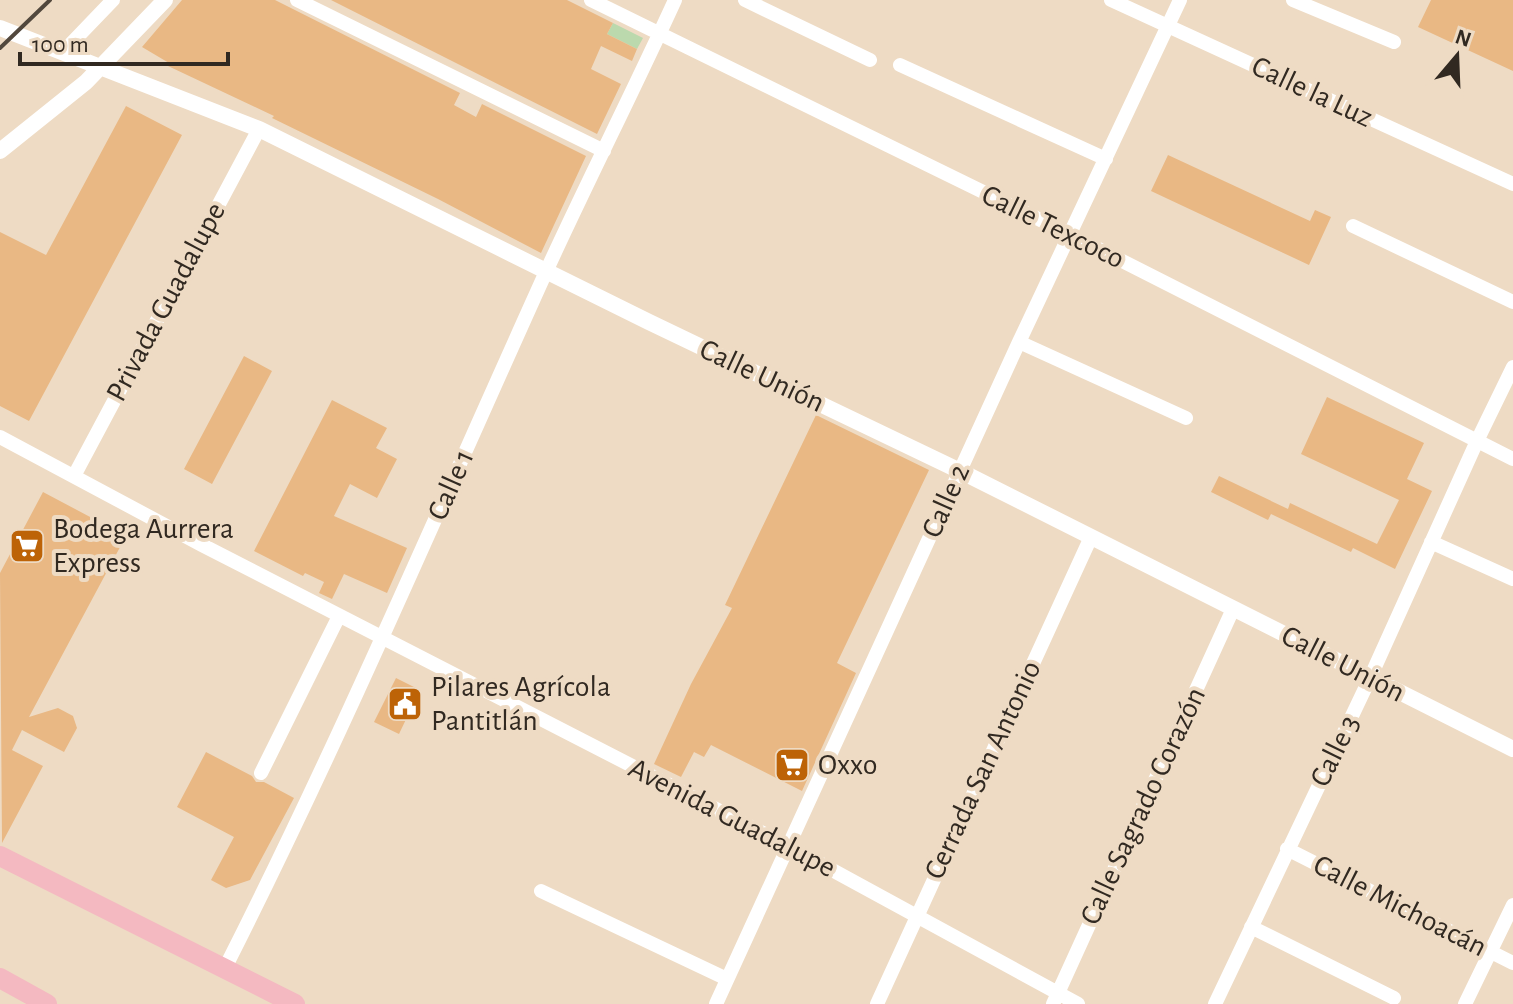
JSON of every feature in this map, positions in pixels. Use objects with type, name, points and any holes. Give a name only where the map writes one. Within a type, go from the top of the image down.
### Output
[{"type":"main road","points":[[0,856],[295,1004]]},
{"type":"main road","points":[[0,978],[47,1004]]},
{"type":"street","points":[[63,52],[113,0]]},
{"type":"street","points":[[0,151],[102,68],[165,0]]},
{"type":"street","points":[[297,0],[604,151]]},
{"type":"street","name":"Calle Texcoco","points":[[591,0],[1069,234],[1513,459]]},
{"type":"street","name":"Calle 1","points":[[225,968],[268,883],[547,271],[675,0]]},
{"type":"street","points":[[745,0],[870,60]]},
{"type":"street","name":"Calle la Luz","points":[[1111,0],[1513,184]]},
{"type":"street","name":"Calle 2","points":[[716,1004],[1019,342],[1180,0]]},
{"type":"street","points":[[1293,0],[1394,42]]},
{"type":"street","name":"Calle Unión","points":[[0,28],[259,129],[960,471],[1513,749]]},
{"type":"street","points":[[900,65],[1106,159]]},
{"type":"street","name":"Privada Guadalupe","points":[[74,476],[259,129]]},
{"type":"street","points":[[1353,226],[1513,302]]},
{"type":"street","points":[[1019,342],[1186,418]]},
{"type":"street","name":"Calle 3","points":[[1215,1004],[1513,367]]},
{"type":"street","name":"Avenida Guadalupe","points":[[0,437],[339,616],[790,847],[917,915],[1056,998],[1078,1004]]},
{"type":"street","name":"Cerrada San Antonio","points":[[877,1004],[1091,537]]},
{"type":"street","points":[[1431,542],[1513,579]]},
{"type":"street","name":"Calle Sagrado Corazón","points":[[1056,998],[1233,609]]},
{"type":"street","points":[[261,773],[339,616]]},
{"type":"street","name":"Calle Michoacán","points":[[1287,849],[1513,963]]},
{"type":"street","points":[[541,891],[727,979]]},
{"type":"street","points":[[1465,1004],[1513,905]]},
{"type":"street","points":[[1251,927],[1394,998]]},
{"type":"green space","points":[[613,23],[643,38],[637,49],[607,34]]},
{"type":"building","points":[[182,0],[275,0],[460,93],[454,105],[476,117],[482,104],[586,156],[541,253],[272,118],[274,116],[168,66],[169,63],[142,47]]},
{"type":"building","points":[[331,0],[567,0],[613,23],[607,34],[637,49],[632,61],[601,46],[591,69],[621,84],[597,134]]},
{"type":"building","points":[[1431,0],[1513,0],[1513,71],[1418,27]]},
{"type":"building","points":[[126,106],[182,135],[29,421],[0,406],[0,232],[46,255]]},
{"type":"building","points":[[1168,155],[1310,221],[1315,210],[1331,217],[1309,265],[1151,191]]},
{"type":"building","points":[[244,356],[272,371],[212,484],[184,469]]},
{"type":"building","points":[[1327,397],[1424,443],[1407,479],[1432,491],[1395,569],[1271,514],[1268,520],[1211,492],[1219,476],[1288,509],[1290,503],[1377,544],[1399,500],[1301,454]]},
{"type":"building","points":[[332,400],[387,428],[376,448],[397,459],[377,498],[350,484],[334,516],[407,548],[387,593],[344,574],[332,599],[319,593],[324,582],[305,573],[303,576],[254,551]]},
{"type":"building","points":[[816,415],[929,470],[837,663],[856,673],[802,791],[711,745],[704,757],[694,752],[681,777],[654,764],[691,684],[732,608],[725,605]]},
{"type":"building","points":[[43,492],[126,536],[29,717],[58,708],[73,716],[77,728],[64,752],[22,730],[12,750],[43,766],[2,843],[0,573]]},
{"type":"building","points":[[396,678],[420,690],[399,734],[374,722]]},
{"type":"building","points":[[206,752],[252,776],[256,782],[264,782],[294,798],[250,880],[226,888],[211,880],[234,837],[177,807]]},
{"type":"railway","points":[[0,48],[50,0]]},
{"type":"place","name":"Bodega Aurrera Express","points":[[27,546]]},
{"type":"place","name":"Pilares Agrícola Pantitlán","points":[[405,704]]},
{"type":"place","name":"Oxxo","points":[[792,765]]}]
